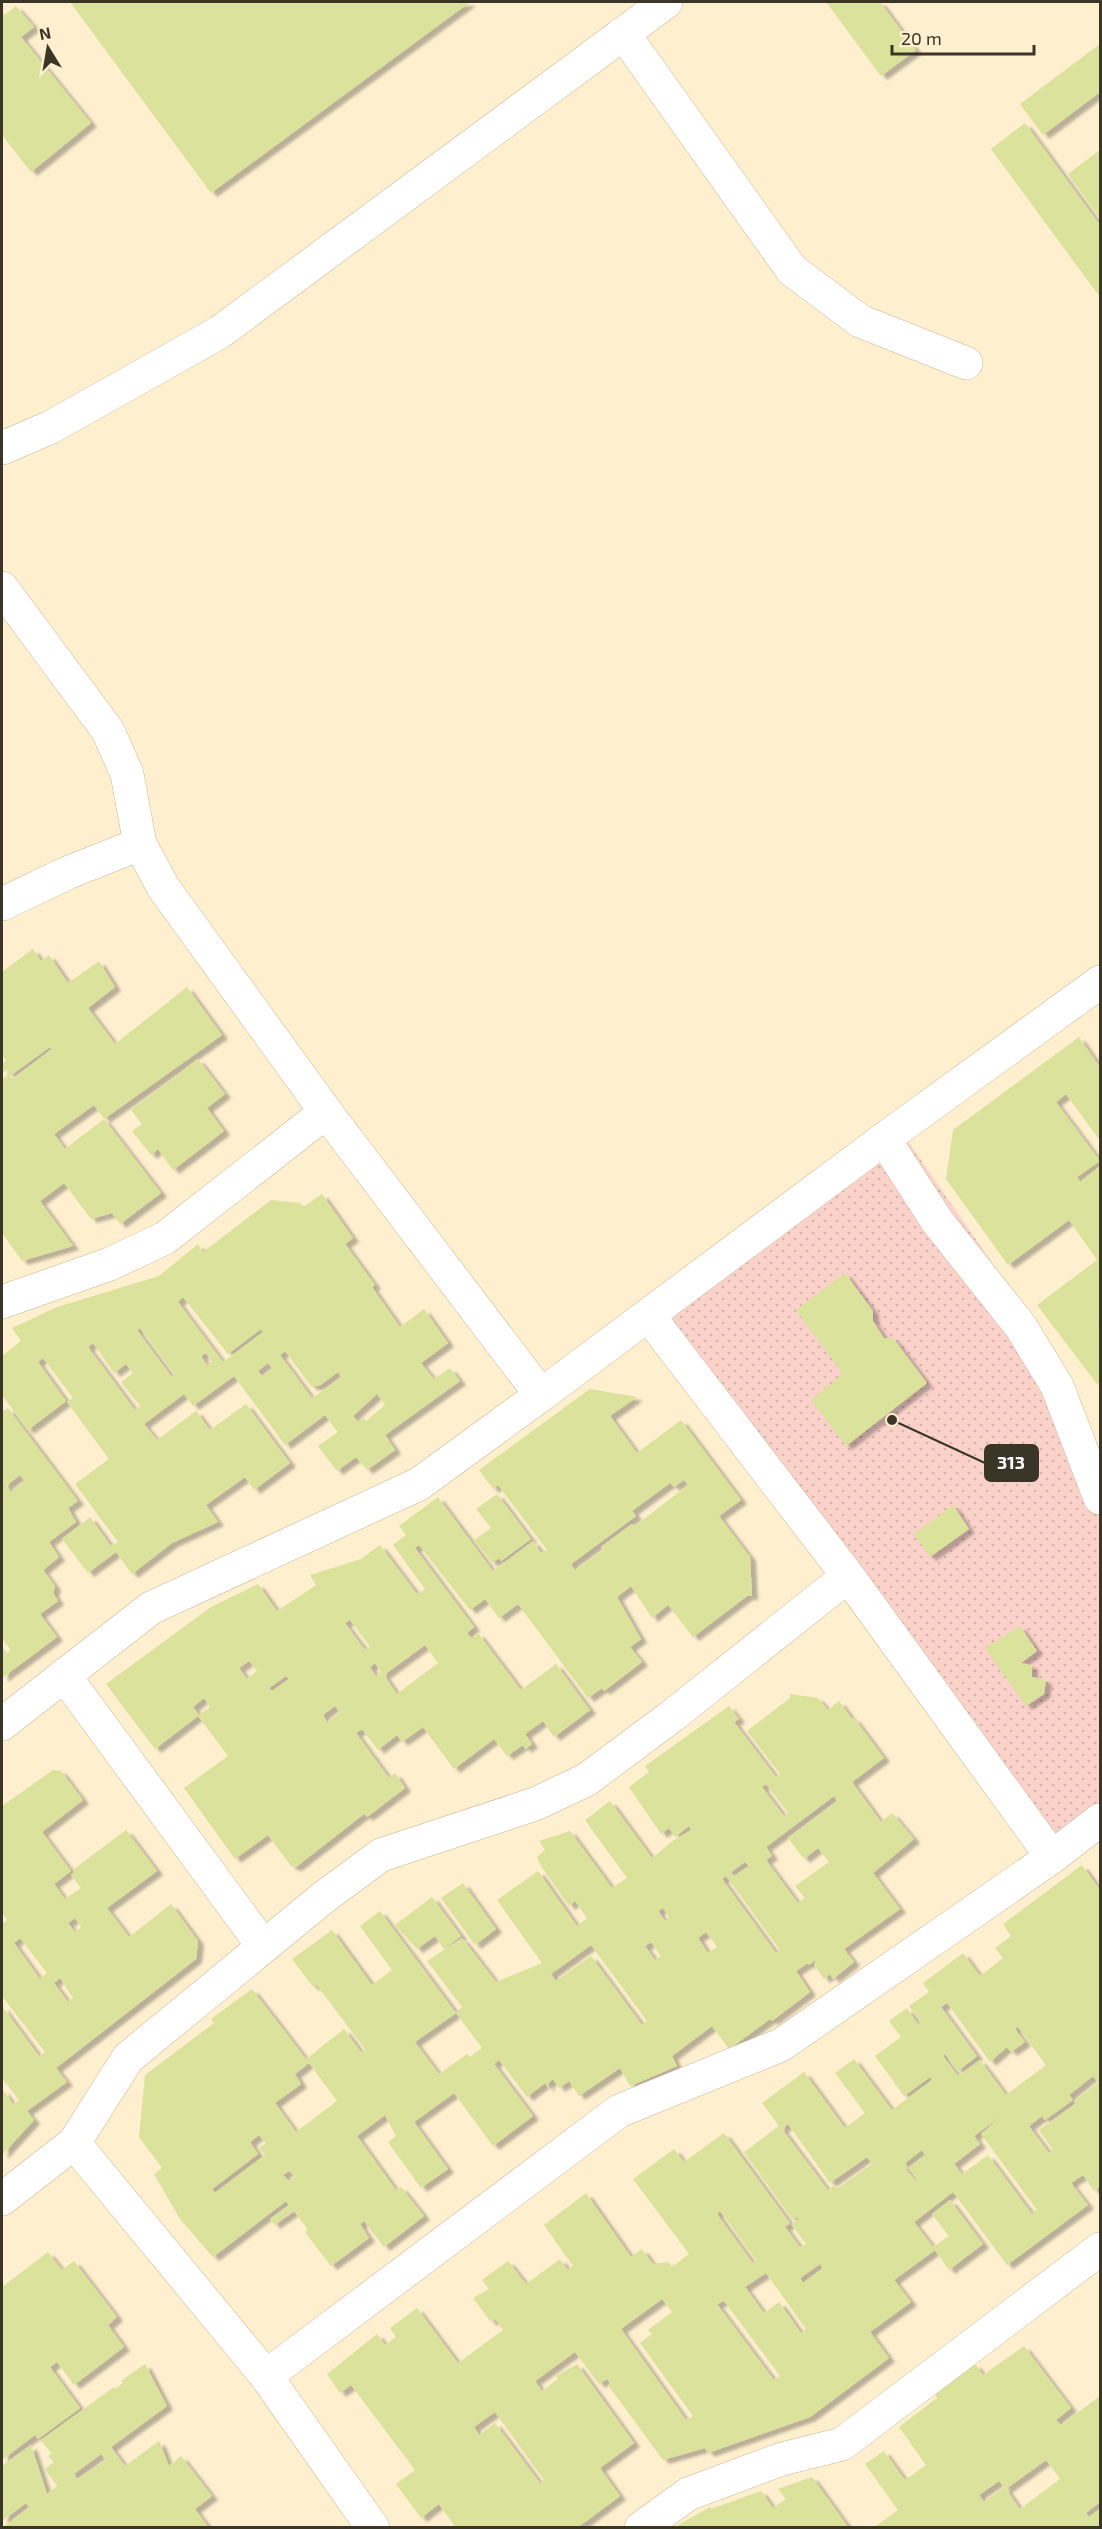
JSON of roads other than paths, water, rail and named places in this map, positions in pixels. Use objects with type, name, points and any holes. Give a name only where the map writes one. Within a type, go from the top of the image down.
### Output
[{"type":"street","points":[[2,448],[51,427],[220,332],[666,2]]},
{"type":"street","points":[[623,33],[792,270],[860,321],[966,363]]},
{"type":"street","points":[[2,588],[108,731],[128,774],[140,844],[163,887],[326,1113],[541,1395]]},
{"type":"street","points":[[2,903],[67,873],[140,844]]},
{"type":"street","points":[[2,1724],[152,1608],[419,1484],[884,1139],[1101,982]]},
{"type":"street","points":[[2,1302],[110,1264],[165,1238],[259,1161],[326,1113]]},
{"type":"street","points":[[884,1139],[937,1221],[1021,1327],[1058,1386],[1101,1498]]},
{"type":"street","points":[[648,1315],[848,1576],[1052,1857]]},
{"type":"street","points":[[2,2199],[74,2143],[128,2058],[263,1946],[381,1856],[535,1804],[586,1780],[672,1716],[848,1576]]},
{"type":"street","points":[[64,1675],[263,1946]]},
{"type":"street","points":[[266,2376],[619,2111],[781,2045],[1052,1857],[1101,1820]]},
{"type":"street","points":[[74,2143],[266,2376],[373,2528]]},
{"type":"street","points":[[641,2528],[687,2494],[782,2459],[842,2444],[1101,2249]]},
{"type":"place","name":"313","points":[[892,1420]]}]
